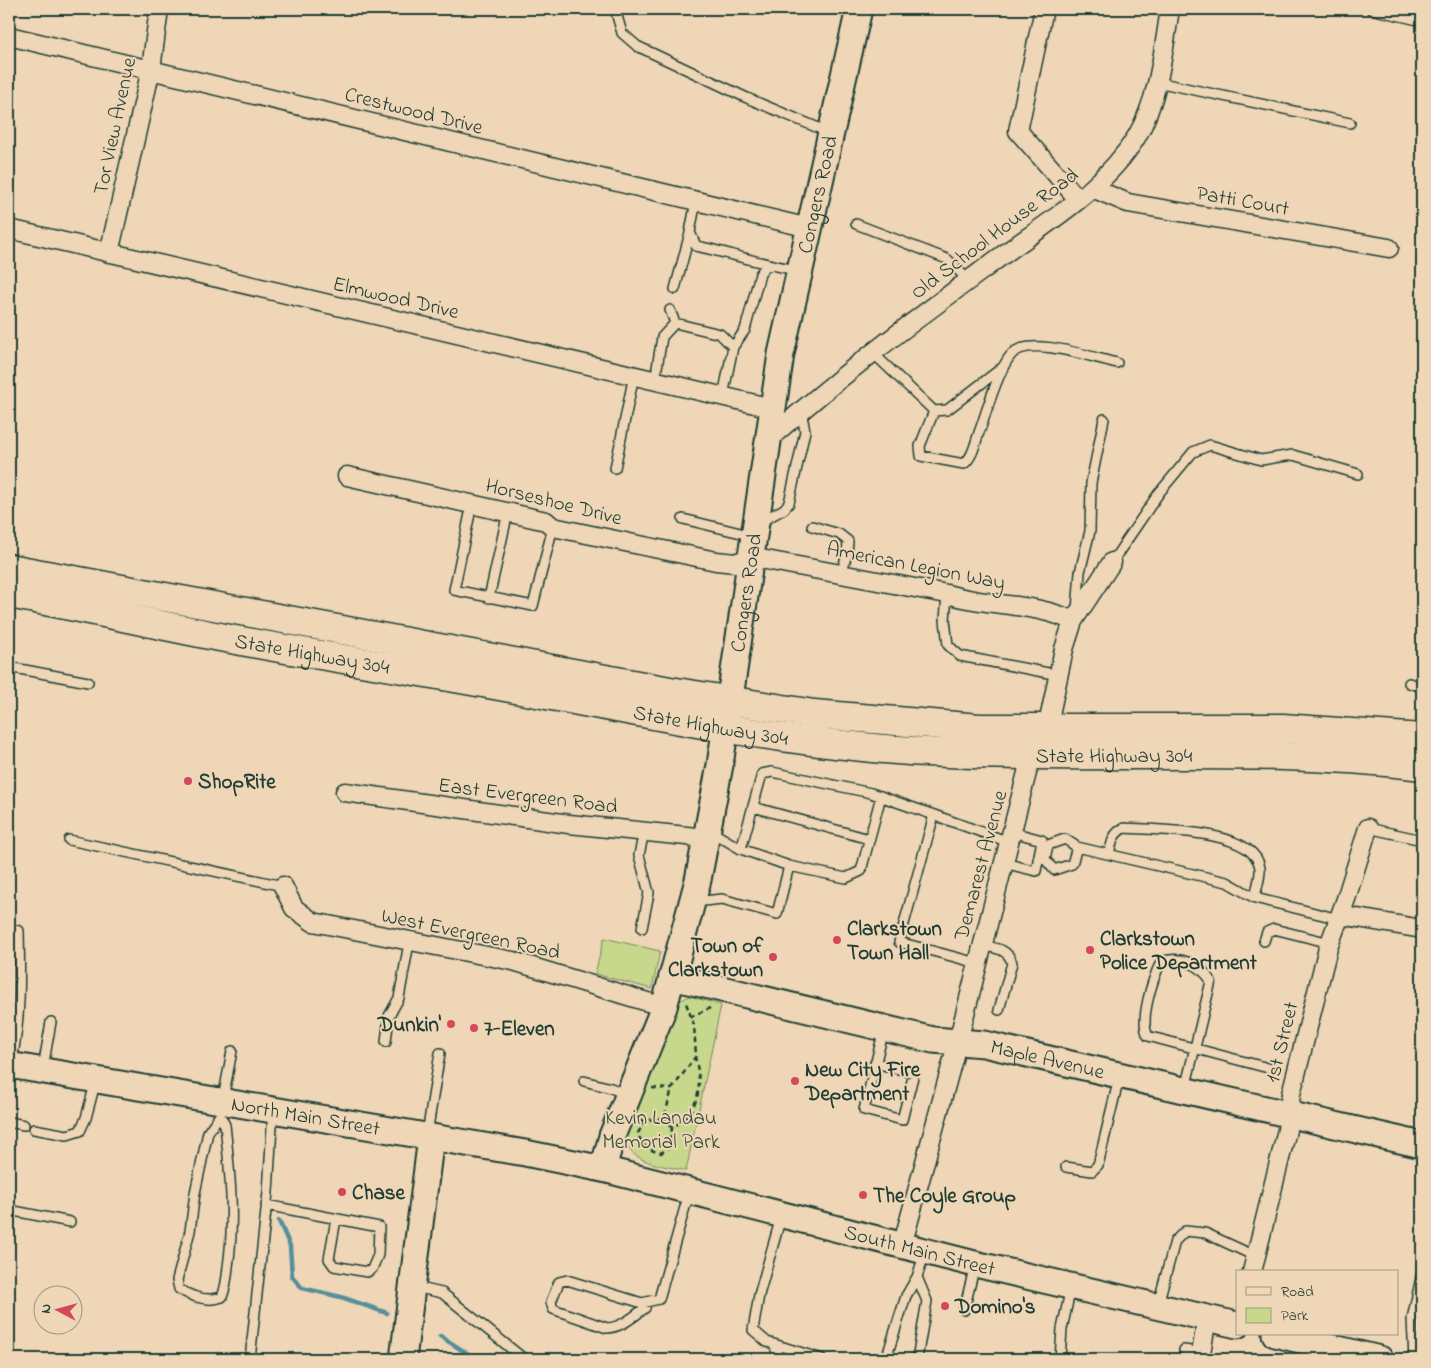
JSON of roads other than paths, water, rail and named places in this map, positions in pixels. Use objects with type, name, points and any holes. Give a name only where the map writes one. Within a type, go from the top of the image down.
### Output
[{"type":"main road","name":"State Highway 304","points":[[9,568],[728,701],[885,722],[1047,729],[1283,728],[1422,738]]},
{"type":"main road","name":"State Highway 304","points":[[9,594],[219,637],[725,728],[883,749],[1031,756],[1268,755],[1332,758],[1422,766]]},
{"type":"street","name":"Tor View Avenue","points":[[109,253],[151,69],[159,9]]},
{"type":"street","name":"Congers Road","points":[[603,1169],[612,1136],[628,1096],[674,1004],[672,978],[694,902],[707,834],[725,728],[772,408],[798,270],[859,9]]},
{"type":"street","points":[[1044,9],[1018,131],[1078,199]]},
{"type":"street","name":"Old School House Road","points":[[768,440],[873,353],[1078,199],[1115,166],[1136,137],[1148,113],[1157,82],[1170,9]]},
{"type":"street","name":"Crestwood Drive","points":[[9,36],[809,228]]},
{"type":"street","name":"Patti Court","points":[[1092,188],[1128,203],[1389,248]]},
{"type":"street","name":"Elmwood Drive","points":[[9,229],[772,408]]},
{"type":"street","name":"Horseshoe Drive","points":[[347,476],[546,521],[553,527],[716,561],[736,563],[753,539]]},
{"type":"street","name":"American Legion Way","points":[[753,539],[841,574],[947,594],[964,599],[1075,617]]},
{"type":"street","points":[[1047,729],[1075,617],[1112,562]]},
{"type":"street","name":"Demarest Avenue","points":[[913,1249],[958,1041],[981,945],[1031,756]]},
{"type":"street","name":"East Evergreen Road","points":[[344,792],[569,824],[644,832],[707,834]]},
{"type":"street","name":"1st Street","points":[[1255,1265],[1287,1130],[1291,1094],[1330,943],[1368,828]]},
{"type":"street","name":"West Evergreen Road","points":[[283,886],[294,908],[313,922],[537,968],[674,1004]]},
{"type":"street","points":[[1340,917],[1422,928]]},
{"type":"street","name":"Maple Avenue","points":[[672,978],[933,1040],[984,1044],[1422,1145]]},
{"type":"street","name":"North Main Street","points":[[9,1067],[96,1080],[221,1108],[273,1110],[603,1169]]},
{"type":"street","points":[[403,1359],[429,1137]]},
{"type":"street","name":"South Main Street","points":[[603,1169],[975,1264],[1157,1307],[1236,1322]]},
{"type":"street","points":[[1195,1354],[1207,1318]]},
{"type":"street","points":[[1283,1336],[1353,1356],[1380,1359]]},
{"type":"lane","points":[[615,9],[622,33],[637,46],[747,98],[831,133]]},
{"type":"lane","points":[[1371,9],[1422,21]]},
{"type":"lane","points":[[1157,82],[1350,123]]},
{"type":"lane","points":[[675,288],[696,201]]},
{"type":"lane","points":[[856,224],[947,259],[969,280]]},
{"type":"lane","points":[[690,232],[696,246],[745,256],[767,265],[798,270]]},
{"type":"lane","points":[[723,396],[733,347],[745,330],[760,274],[767,265]]},
{"type":"lane","points":[[670,310],[675,323]]},
{"type":"lane","points":[[675,323],[720,334],[733,347]]},
{"type":"lane","points":[[654,380],[662,337],[675,323]]},
{"type":"lane","points":[[934,411],[920,446],[921,456],[964,464],[971,458],[974,445],[1006,365],[1013,353],[1025,348],[1047,347],[1117,363]]},
{"type":"lane","points":[[873,353],[934,411],[948,410],[1006,365]]},
{"type":"lane","points":[[615,468],[634,375]]},
{"type":"lane","points":[[683,519],[753,539],[789,503],[804,431],[801,411]]},
{"type":"lane","points":[[1075,617],[1080,572],[1090,531],[1091,483],[1104,419]]},
{"type":"lane","points":[[1112,562],[1159,493],[1193,452],[1210,446],[1261,460],[1293,455],[1358,474]]},
{"type":"lane","points":[[472,504],[454,590],[533,606],[553,527]]},
{"type":"lane","points":[[489,598],[508,512]]},
{"type":"lane","points":[[812,526],[839,534],[848,541],[847,554],[841,574]]},
{"type":"lane","points":[[947,594],[945,620],[948,645],[960,656],[1059,675]]},
{"type":"lane","points":[[9,667],[88,682]]},
{"type":"lane","points":[[1408,683],[1422,687]]},
{"type":"lane","points":[[741,849],[762,774],[772,772],[881,796],[934,815],[1011,837],[1042,840],[1042,859],[1054,870],[1072,864],[1078,847]]},
{"type":"lane","points":[[707,834],[741,849],[789,866],[846,878],[861,871],[881,796]]},
{"type":"lane","points":[[753,807],[869,839]]},
{"type":"lane","points":[[934,815],[900,942],[977,963]]},
{"type":"lane","points":[[1109,854],[1113,837],[1124,828],[1213,835],[1245,846],[1254,855],[1260,868],[1255,898]]},
{"type":"lane","points":[[1368,828],[1422,840]]},
{"type":"lane","points":[[642,928],[649,893],[639,855],[644,832]]},
{"type":"lane","points":[[1004,863],[1036,871],[1048,846],[1065,839],[1078,847],[1227,882],[1255,898],[1340,917]]},
{"type":"lane","points":[[69,840],[283,886]]},
{"type":"lane","points":[[694,902],[722,899],[777,914],[789,866]]},
{"type":"lane","points":[[9,929],[19,931],[20,978],[15,1048],[9,1067]]},
{"type":"lane","points":[[1264,941],[1267,932],[1274,929],[1330,943]]},
{"type":"lane","points":[[386,1042],[389,1016],[399,998],[409,943]]},
{"type":"lane","points":[[981,945],[1004,951],[1010,957],[1012,963],[999,1010]]},
{"type":"lane","points":[[1185,1090],[1195,1047],[1211,981],[1205,971],[1197,966],[1172,958],[1161,962],[1154,978],[1145,1030],[1148,1036],[1195,1047],[1272,1069]]},
{"type":"lane","points":[[43,1071],[51,1022]]},
{"type":"lane","points":[[875,1063],[914,1073],[902,1120],[864,1110],[875,1063],[884,1029]]},
{"type":"lane","points":[[221,1108],[225,1125],[232,1207],[230,1254],[225,1291],[222,1297],[215,1300],[195,1297],[186,1293],[179,1289],[177,1280],[190,1231],[208,1132],[221,1108],[232,1051]]},
{"type":"lane","points":[[429,1137],[440,1053]]},
{"type":"lane","points":[[1066,1167],[1092,1171],[1098,1165],[1119,1075]]},
{"type":"lane","points":[[34,1128],[67,1135],[80,1131],[86,1118],[96,1080]]},
{"type":"lane","points":[[584,1081],[611,1088],[628,1096]]},
{"type":"lane","points":[[250,1359],[266,1205],[273,1110]]},
{"type":"lane","points":[[9,1122],[24,1125]]},
{"type":"lane","points":[[642,1303],[644,1308],[633,1318],[616,1327],[607,1328],[553,1309],[550,1302],[559,1282],[567,1280],[642,1303],[658,1299],[690,1190]]},
{"type":"lane","points":[[266,1205],[379,1227],[378,1255],[372,1269],[366,1272],[334,1266],[329,1259],[336,1219]]},
{"type":"lane","points":[[9,1210],[70,1222]]},
{"type":"lane","points":[[781,1214],[759,1294],[753,1330],[767,1342],[822,1359]]},
{"type":"lane","points":[[1157,1307],[1175,1241],[1185,1231],[1205,1233],[1255,1265]]},
{"type":"lane","points":[[913,1249],[917,1277],[927,1300],[917,1359]]},
{"type":"lane","points":[[964,1310],[975,1264]]},
{"type":"lane","points":[[1414,1359],[1412,1319],[1422,1273]]},
{"type":"lane","points":[[886,1359],[906,1296],[917,1277]]},
{"type":"lane","points":[[412,1286],[442,1293],[524,1359]]},
{"type":"lane","points":[[1060,1359],[1062,1329],[1072,1287]]},
{"type":"lane","points":[[775,1345],[778,1359]]},
{"type":"waterway","points":[[279,1221],[290,1246],[292,1276],[302,1288],[341,1297],[387,1313]]},
{"type":"waterway","points":[[440,1336],[476,1359]]},
{"type":"place","name":"ShopRite","points":[[188,781]]},
{"type":"place","name":"Clarkstown Town Hall","points":[[837,940]]},
{"type":"place","name":"Clarkstown Police Department","points":[[1090,950]]},
{"type":"place","name":"Town of Clarkstown","points":[[773,957]]},
{"type":"place","name":"Dunkin'","points":[[451,1024]]},
{"type":"place","name":"7-Eleven","points":[[474,1028]]},
{"type":"place","name":"New City Fire Department","points":[[795,1081]]},
{"type":"place","name":"Chase","points":[[342,1192]]},
{"type":"place","name":"The Coyle Group","points":[[863,1195]]},
{"type":"place","name":"Domino's","points":[[945,1306]]},
{"type":"park label","name":"Kevin Landau Memorial Park","points":[[661,1129]]}]
